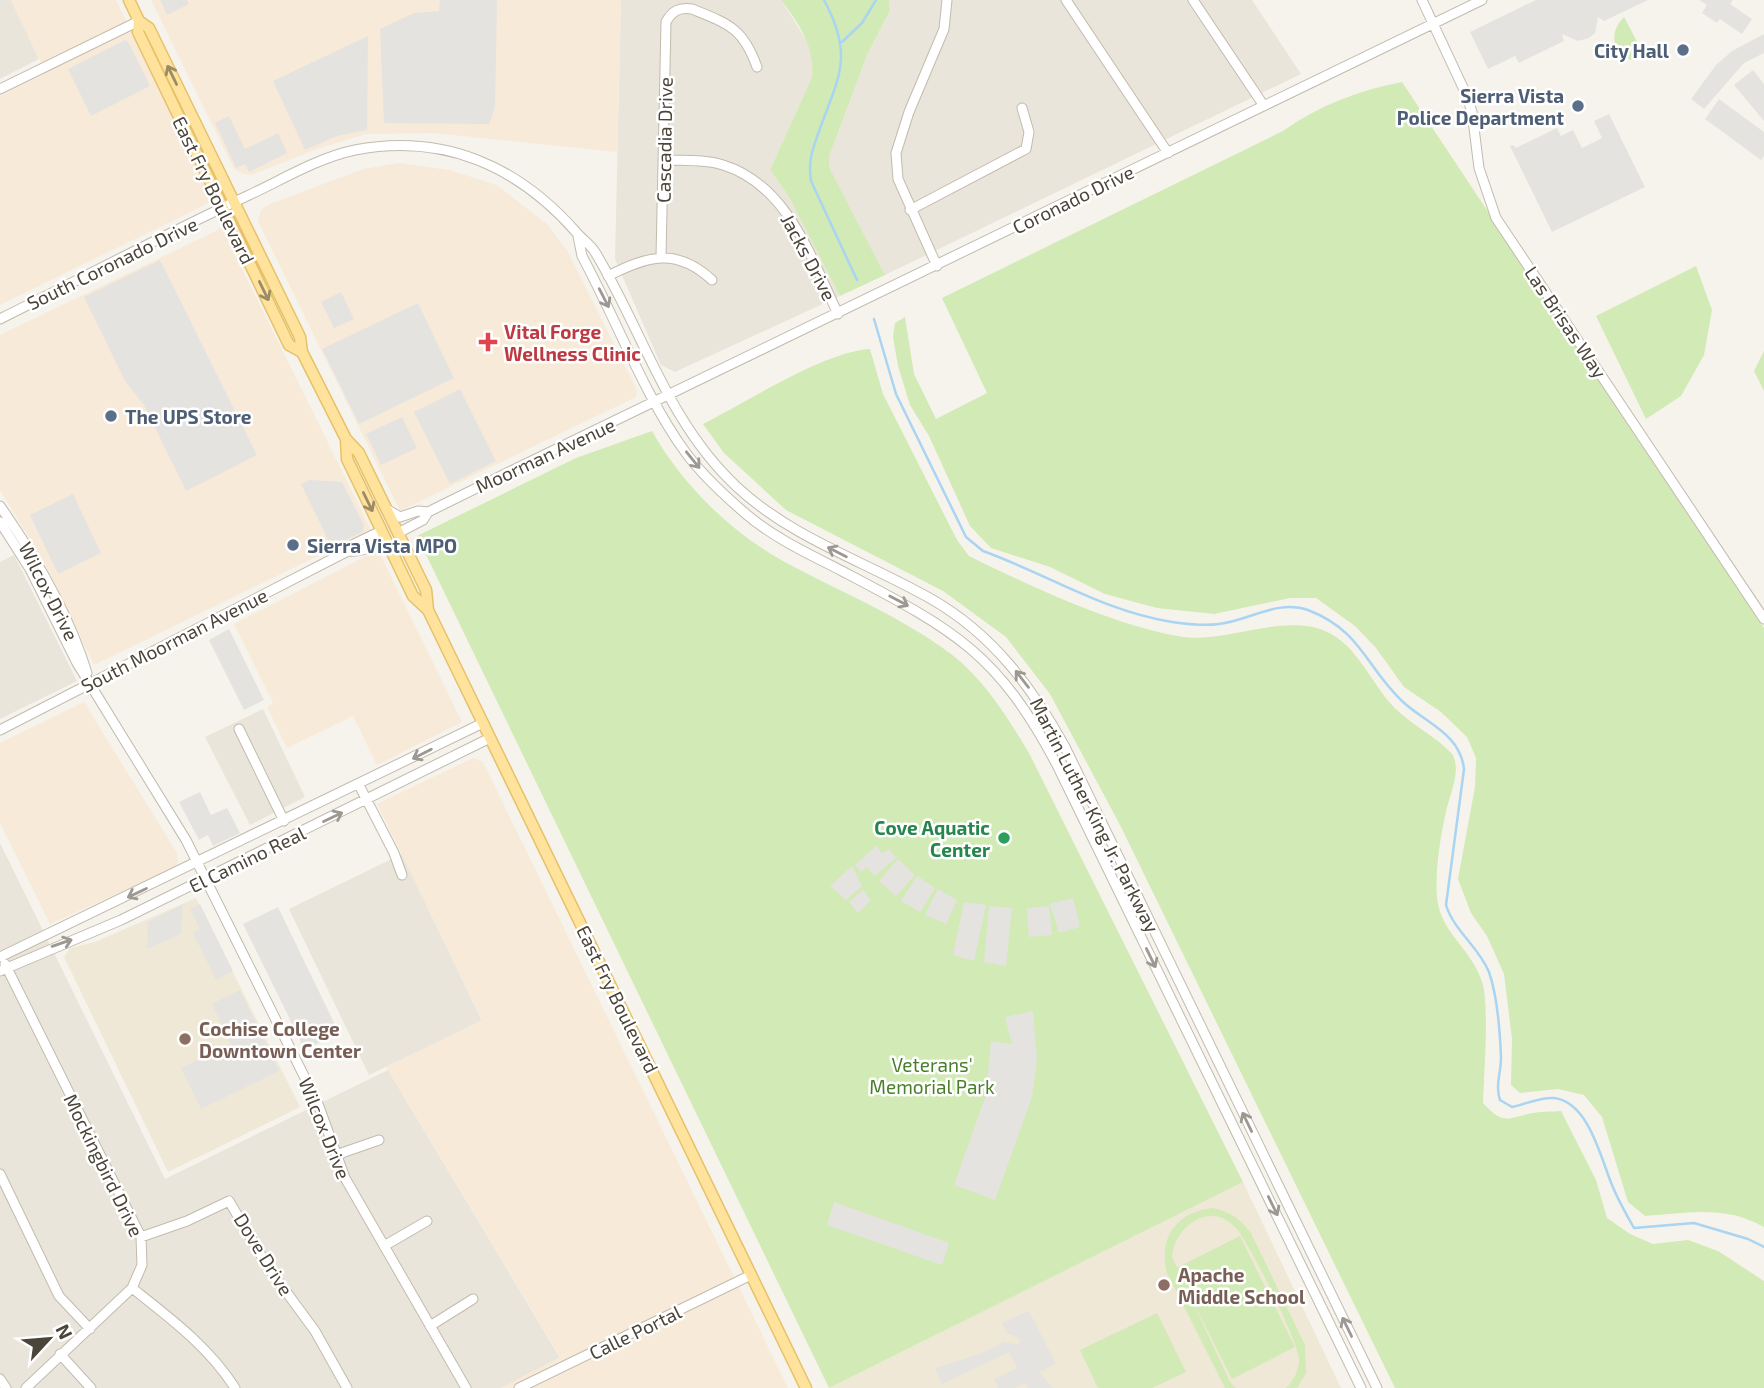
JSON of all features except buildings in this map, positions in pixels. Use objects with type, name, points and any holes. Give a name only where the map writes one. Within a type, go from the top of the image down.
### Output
[{"type":"main road","name":"East Fry Boulevard","points":[[129,0],[139,21],[149,28],[300,337],[302,352],[346,439],[359,453],[387,510],[426,590],[428,610],[806,1388]]},
{"type":"main road","name":"East Fry Boulevard","points":[[139,21],[138,32],[289,345],[302,352]]},
{"type":"main road","name":"East Fry Boulevard","points":[[346,439],[346,459],[413,596],[428,610]]},
{"type":"street","points":[[937,265],[898,180],[896,153],[909,112],[944,29],[947,0]]},
{"type":"street","points":[[1066,0],[1168,153]]},
{"type":"street","points":[[1193,0],[1264,106]]},
{"type":"street","name":"Las Brisas Way","points":[[1422,0],[1472,111],[1479,168],[1496,218],[1764,619]]},
{"type":"street","name":"Coronado Drive","points":[[663,399],[1482,0]]},
{"type":"street","name":"Cascadia Drive","points":[[661,257],[666,22],[670,15],[684,8],[712,17],[747,41],[757,67]]},
{"type":"street","points":[[0,89],[139,21]]},
{"type":"street","points":[[911,210],[1026,149],[1029,132],[1022,108]]},
{"type":"street","points":[[223,208],[322,161],[351,151],[375,147],[434,148],[485,162],[516,179],[539,194],[578,236]]},
{"type":"street","name":"Jacks Drive","points":[[663,160],[720,164],[754,179],[769,191],[794,225],[838,314]]},
{"type":"street","name":"South Coronado Drive","points":[[0,319],[223,208]]},
{"type":"street","name":"Martin Luther King Jr. Parkway","points":[[578,236],[593,247],[608,276],[686,453],[748,516],[776,536],[941,624],[991,665],[1020,701],[1057,765],[1361,1388]]},
{"type":"street","name":"Martin Luther King Jr. Parkway","points":[[578,236],[582,256],[663,399],[705,454],[761,507],[798,532],[953,613],[992,645],[1032,692],[1065,747],[1377,1388]]},
{"type":"street","points":[[608,276],[629,266],[661,257],[695,265],[712,280]]},
{"type":"street","name":"Moorman Avenue","points":[[387,510],[400,517],[418,511],[428,512],[663,399]]},
{"type":"street","name":"Wilcox Drive","points":[[0,506],[36,560],[81,653],[90,681]]},
{"type":"street","name":"Moorman Avenue","points":[[398,533],[423,520],[428,512]]},
{"type":"street","name":"Wilcox Drive","points":[[0,522],[30,569],[76,663],[90,681],[198,863],[318,1104],[345,1178],[466,1388]]},
{"type":"street","name":"South Moorman Avenue","points":[[0,730],[382,531]]},
{"type":"street","name":"South Moorman Avenue","points":[[348,551],[356,552],[372,545],[390,549]]},
{"type":"street","name":"El Camino Real","points":[[0,956],[198,863],[483,723]]},
{"type":"street","points":[[239,729],[284,821]]},
{"type":"street","name":"El Camino Real","points":[[3,969],[57,944],[104,928],[367,801],[490,738]]},
{"type":"street","points":[[359,785],[394,853],[402,875]]},
{"type":"street","name":"Mockingbird Drive","points":[[0,956],[3,969],[141,1237],[142,1265],[132,1288]]},
{"type":"street","points":[[336,1155],[379,1140]]},
{"type":"street","points":[[0,1174],[59,1296],[90,1329]]},
{"type":"street","name":"Dove Drive","points":[[141,1237],[187,1221],[229,1201],[268,1267],[315,1331],[347,1388]]},
{"type":"street","points":[[384,1246],[427,1221]]},
{"type":"street","name":"Calle Portal","points":[[519,1388],[751,1275]]},
{"type":"street","points":[[26,1388],[132,1288],[176,1322],[220,1364],[235,1388]]},
{"type":"street","points":[[430,1326],[473,1299]]},
{"type":"street","points":[[60,1354],[91,1388]]},
{"type":"street","points":[[0,1379],[6,1388]]},
{"type":"shaded area","points":[[0,0],[11,0],[39,59],[0,79]]},
{"type":"shaded area","points":[[11,0],[116,0],[213,201],[0,305],[0,96],[46,73]]},
{"type":"shaded area","points":[[151,0],[621,0],[617,152],[434,133],[366,134],[317,149],[251,175],[244,174],[234,169]]},
{"type":"shaded area","points":[[160,0],[187,0],[189,4],[167,15]]},
{"type":"shaded area","points":[[440,0],[497,0],[495,107],[489,124],[384,123],[380,29],[414,13],[439,11]]},
{"type":"shaded area","points":[[621,0],[781,0],[809,44],[813,60],[812,77],[770,170],[789,197],[840,296],[675,372],[661,365],[615,259]]},
{"type":"shaded area","points":[[889,0],[1252,0],[1301,74],[885,275],[829,167],[830,154],[867,55],[890,12]]},
{"type":"shaded area","points":[[1536,0],[1648,0],[1604,21],[1598,17],[1595,33],[1589,38],[1578,41],[1562,34],[1564,41],[1519,63],[1515,56],[1488,69],[1470,32]]},
{"type":"shaded area","points":[[1699,0],[1733,0],[1730,4],[1752,19],[1742,34],[1720,19],[1717,23],[1702,13],[1707,5]]},
{"type":"shaded area","points":[[1764,34],[1764,53],[1744,63],[1704,109],[1691,99],[1716,65],[1732,51]]},
{"type":"shaded area","points":[[368,36],[367,130],[337,136],[305,150],[273,81]]},
{"type":"shaded area","points":[[125,40],[150,86],[91,116],[68,69]]},
{"type":"shaded area","points":[[1753,70],[1764,84],[1764,121],[1734,85]]},
{"type":"shaded area","points":[[1719,99],[1764,132],[1764,156],[1761,160],[1705,119]]},
{"type":"shaded area","points":[[1609,114],[1645,187],[1552,232],[1510,146],[1516,148],[1557,128],[1561,136],[1573,130],[1582,148],[1602,138],[1594,121]]},
{"type":"shaded area","points":[[229,116],[245,149],[278,133],[287,153],[249,172],[245,164],[236,168],[215,123]]},
{"type":"shaded area","points":[[399,163],[449,170],[497,185],[548,225],[568,252],[637,390],[636,397],[400,511],[258,221],[261,210],[270,204],[363,169]]},
{"type":"shaded area","points":[[222,228],[371,530],[94,665],[45,564],[0,490],[0,335]]},
{"type":"shaded area","points":[[160,260],[257,455],[186,491],[144,405],[125,381],[84,297]]},
{"type":"shaded area","points":[[341,292],[354,319],[334,328],[321,302]]},
{"type":"shaded area","points":[[418,303],[454,378],[359,424],[322,349]]},
{"type":"shaded area","points":[[460,389],[496,461],[450,484],[414,412]]},
{"type":"shaded area","points":[[402,417],[417,448],[381,465],[366,434]]},
{"type":"shaded area","points":[[310,480],[342,482],[364,525],[363,532],[331,546],[301,484]]},
{"type":"shaded area","points":[[73,494],[101,553],[58,574],[30,515]]},
{"type":"shaded area","points":[[378,550],[462,722],[377,765],[353,716],[287,748],[267,707],[273,703],[234,624]]},
{"type":"shaded area","points":[[14,555],[77,681],[0,719],[0,562]]},
{"type":"shaded area","points":[[229,629],[264,700],[244,710],[209,640]]},
{"type":"shaded area","points":[[84,702],[177,853],[178,862],[174,868],[50,924],[0,823],[0,743]]},
{"type":"shaded area","points":[[263,709],[305,797],[250,825],[205,737]]},
{"type":"shaded area","points":[[473,758],[483,762],[788,1388],[501,1388],[560,1357],[386,1067],[482,1020],[377,804]]},
{"type":"shaded area","points":[[200,792],[211,815],[227,808],[240,833],[213,846],[208,835],[199,840],[179,802]]},
{"type":"shaded area","points":[[0,843],[165,1179],[388,1070],[560,1358],[501,1388],[0,1388]]},
{"type":"shaded area","points":[[876,846],[882,853],[889,849],[896,858],[874,876],[867,867],[861,872],[855,865]]},
{"type":"shaded area","points":[[402,854],[482,1021],[369,1075],[289,909]]},
{"type":"shaded area","points":[[898,859],[915,875],[896,896],[879,881]]},
{"type":"shaded area","points":[[852,866],[862,886],[846,900],[830,886]]},
{"type":"shaded area","points":[[917,876],[935,888],[920,912],[901,901]]},
{"type":"shaded area","points":[[938,889],[957,900],[946,924],[925,915]]},
{"type":"shaded area","points":[[863,890],[871,900],[858,913],[849,902]]},
{"type":"shaded area","name":"Cochise College Downtown Center","points":[[196,898],[300,1107],[168,1172],[64,957],[70,948],[95,942]]},
{"type":"shaded area","points":[[1073,898],[1080,927],[1059,933],[1050,904]]},
{"type":"shaded area","points":[[964,902],[986,905],[974,961],[953,955]]},
{"type":"shaded area","points":[[183,904],[181,934],[147,949],[148,922]]},
{"type":"shaded area","points":[[200,904],[233,971],[216,980],[193,933],[200,929],[190,909]]},
{"type":"shaded area","points":[[989,906],[1012,908],[1006,966],[984,962]]},
{"type":"shaded area","points":[[1049,906],[1052,935],[1029,937],[1027,908]]},
{"type":"shaded area","points":[[278,907],[339,1033],[305,1050],[243,924]]},
{"type":"shaded area","points":[[240,990],[279,1071],[201,1109],[181,1068],[231,1044],[212,1004]]},
{"type":"shaded area","points":[[1033,1011],[1037,1059],[1032,1097],[995,1200],[954,1185],[986,1095],[991,1041],[1012,1044],[1005,1017]]},
{"type":"shaded area","name":"Apache Middle School","points":[[1243,1182],[1341,1388],[829,1388]]},
{"type":"shaded area","points":[[834,1202],[949,1243],[942,1265],[827,1225]]},
{"type":"shaded area","points":[[1029,1311],[1056,1364],[1039,1372],[1053,1388],[1028,1388],[1025,1383],[1015,1388],[998,1388],[994,1379],[1017,1368],[1009,1352],[942,1384],[935,1368],[980,1354],[1004,1342],[1019,1345],[1020,1338],[1007,1333],[1002,1323]]},
{"type":"green space","points":[[781,0],[889,0],[890,11],[867,55],[830,154],[829,167],[885,275],[840,296],[789,197],[770,170],[812,77],[808,45],[800,27]]},
{"type":"green space","points":[[1624,17],[1641,49],[1634,61],[1621,53],[1615,42],[1616,30]]},
{"type":"green space","points":[[1402,82],[1764,628],[1764,1227],[1721,1213],[1691,1212],[1645,1216],[1628,1202],[1602,1117],[1584,1095],[1558,1089],[1520,1093],[1511,1085],[1512,1039],[1504,974],[1487,936],[1471,913],[1458,879],[1475,787],[1476,758],[1467,737],[1441,712],[1404,687],[1376,648],[1355,626],[1316,598],[1290,598],[1214,614],[1157,608],[1105,594],[1050,567],[991,548],[970,526],[929,436],[910,405],[898,366],[893,337],[895,323],[905,317],[914,374],[936,419],[987,393],[942,298],[1283,131],[1325,107],[1355,94]]},
{"type":"green space","points":[[1696,266],[1712,310],[1704,355],[1681,396],[1646,419],[1596,316]]},
{"type":"green space","points":[[870,349],[883,394],[957,540],[969,556],[1074,604],[1157,632],[1200,638],[1292,625],[1325,631],[1348,647],[1399,712],[1453,755],[1456,769],[1440,843],[1437,897],[1444,921],[1479,973],[1483,985],[1486,1026],[1483,1103],[1501,1118],[1561,1111],[1596,1180],[1607,1218],[1630,1234],[1653,1244],[1688,1240],[1718,1251],[1764,1281],[1764,1388],[1395,1388],[1120,825],[1050,694],[1006,637],[943,591],[786,510],[724,453],[703,424],[808,368],[851,352]]},
{"type":"green space","points":[[1764,351],[1764,391],[1754,371]]},
{"type":"green space","name":"Veterans' Memorial Park","points":[[652,431],[692,488],[744,535],[783,561],[931,640],[963,664],[985,688],[1030,755],[1243,1182],[829,1388],[417,536],[576,458]]},
{"type":"green space","points":[[1213,1208],[1235,1217],[1251,1233],[1305,1345],[1306,1373],[1297,1388],[1286,1388],[1296,1375],[1299,1363],[1291,1333],[1261,1271],[1236,1228],[1215,1216],[1195,1220],[1180,1235],[1172,1257],[1230,1382],[1236,1388],[1225,1388],[1167,1273],[1165,1249],[1173,1229],[1189,1215]]},
{"type":"green space","points":[[1240,1236],[1295,1347],[1232,1379],[1176,1268]]},
{"type":"green space","points":[[1157,1313],[1186,1372],[1152,1388],[1098,1388],[1080,1350]]},
{"type":"waterway","points":[[824,0],[839,37],[840,67],[812,151],[810,174],[857,280]]},
{"type":"waterway","points":[[842,42],[862,23],[876,0]]},
{"type":"waterway","points":[[874,319],[896,394],[966,537],[983,551],[1122,610],[1172,622],[1214,625],[1286,607],[1308,610],[1340,628],[1402,701],[1449,737],[1456,746],[1464,769],[1446,905],[1455,923],[1485,963],[1492,982],[1500,1037],[1500,1100],[1512,1107],[1554,1098],[1566,1102],[1576,1110],[1592,1133],[1614,1191],[1634,1228],[1694,1223],[1748,1239],[1764,1247]]},
{"type":"place","name":"City Hall","points":[[1683,50]]},
{"type":"place","name":"Sierra Vista Police Department","points":[[1578,106]]},
{"type":"place","name":"Vital Forge Wellness Clinic","points":[[488,342]]},
{"type":"place","name":"The UPS Store","points":[[111,416]]},
{"type":"place","name":"Sierra Vista MPO","points":[[293,545]]},
{"type":"place","name":"Cove Aquatic Center","points":[[1004,838]]},
{"type":"place","name":"Cochise College Downtown Center","points":[[185,1039]]},
{"type":"place","name":"Apache Middle School","points":[[1164,1285]]}]
